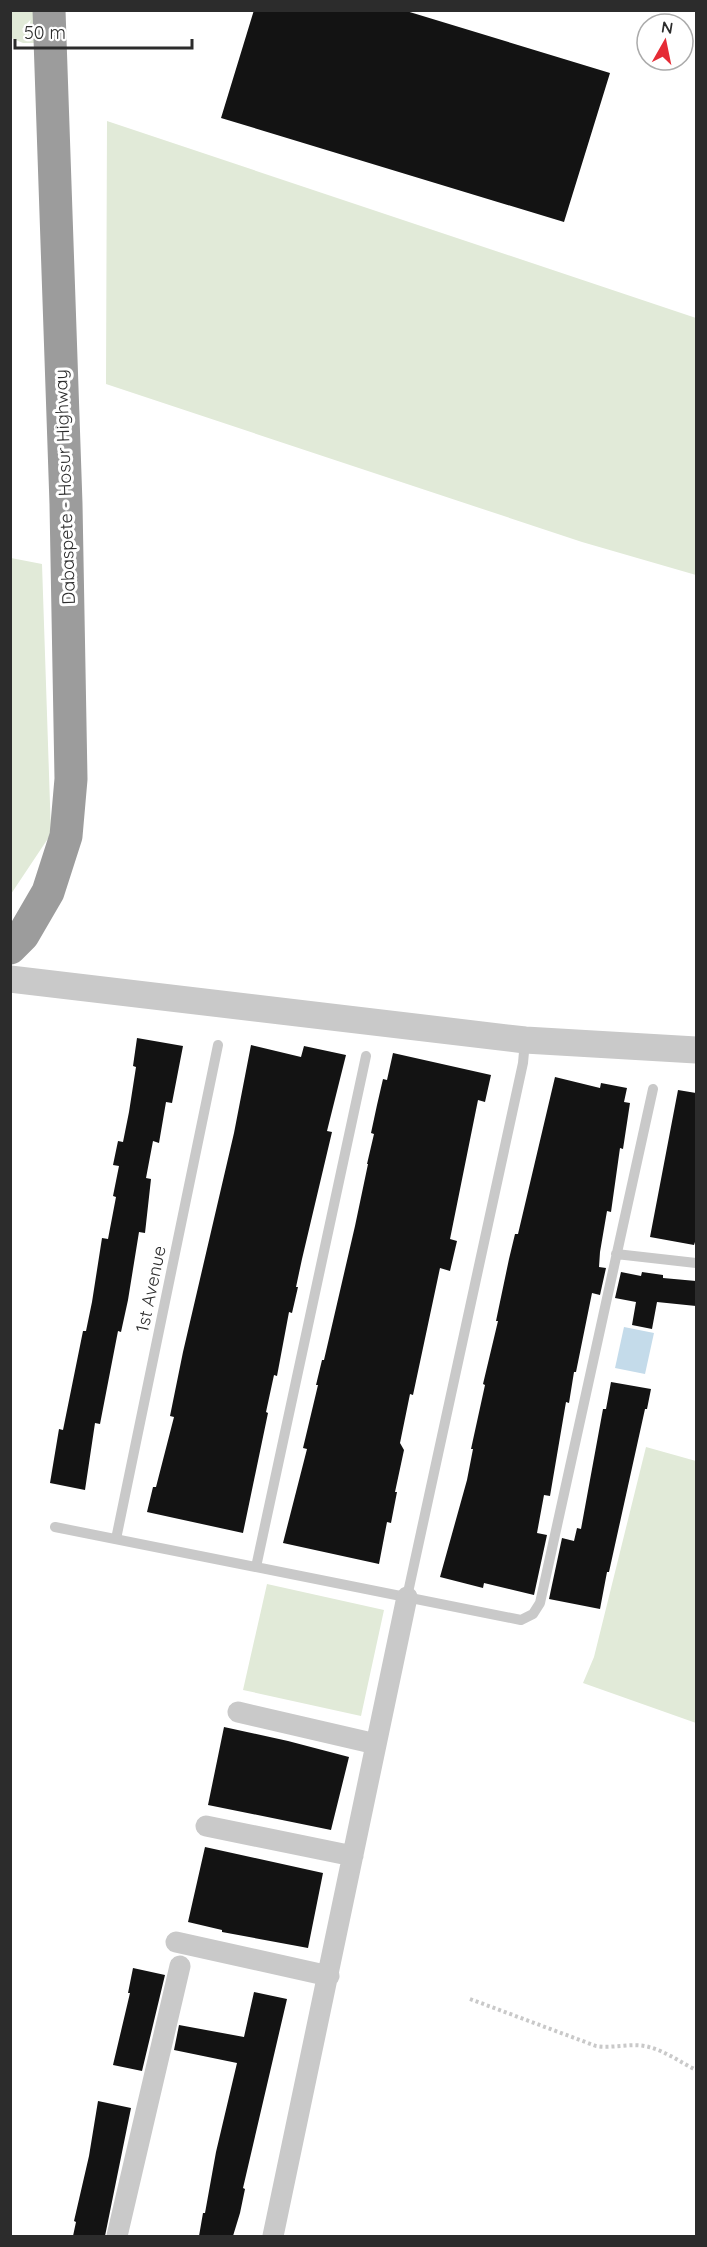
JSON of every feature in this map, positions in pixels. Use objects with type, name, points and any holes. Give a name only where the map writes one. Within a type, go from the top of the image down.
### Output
[{"type":"highway","name":"Dabaspete - Hosur Highway","points":[[10,948],[23,935],[48,892],[66,836],[71,779],[66,492],[49,10]]},
{"type":"street","points":[[10,980],[525,1040],[696,1050]]},
{"type":"street","points":[[273,2236],[407,1597]]},
{"type":"street","points":[[238,1712],[376,1744]]},
{"type":"street","points":[[206,1826],[353,1856]]},
{"type":"street","points":[[176,1942],[328,1976]]},
{"type":"street","points":[[117,2236],[180,1966]]},
{"type":"lane","points":[[407,1597],[521,1075],[525,1040]]},
{"type":"lane","name":"1st Avenue","points":[[116,1539],[218,1045]]},
{"type":"lane","points":[[256,1567],[366,1056]]},
{"type":"lane","points":[[55,1527],[521,1620],[533,1614],[540,1603],[653,1089]]},
{"type":"lane","points":[[616,1254],[696,1263]]},
{"type":"path","points":[[470,1999],[596,2046],[649,2047],[696,2070]]},
{"type":"green space","points":[[10,11],[36,11],[37,43],[23,43],[11,38]]},
{"type":"green space","points":[[107,121],[696,318],[696,575],[582,542],[106,384]]},
{"type":"green space","points":[[11,558],[42,564],[51,834],[11,894]]},
{"type":"green space","points":[[646,1447],[696,1461],[696,1723],[583,1683],[594,1657]]},
{"type":"green space","points":[[267,1584],[384,1610],[361,1716],[243,1690]]},
{"type":"water","points":[[624,1327],[654,1333],[645,1374],[615,1368]]},
{"type":"building","points":[[254,10],[403,10],[610,73],[564,222],[221,118]]},
{"type":"building","points":[[137,1038],[183,1046],[172,1103],[166,1102],[159,1143],[153,1141],[146,1178],[151,1179],[145,1233],[139,1232],[128,1300],[121,1332],[118,1331],[100,1424],[95,1423],[85,1490],[50,1483],[59,1429],[63,1430],[83,1331],[86,1331],[102,1238],[108,1239],[119,1166],[113,1165],[118,1141],[123,1142],[129,1112],[136,1067],[133,1066]]},
{"type":"building","points":[[251,1045],[301,1057],[304,1046],[346,1055],[327,1131],[332,1132],[302,1259],[296,1287],[298,1287],[292,1313],[289,1312],[277,1376],[274,1375],[266,1412],[268,1413],[243,1533],[147,1512],[153,1487],[156,1487],[174,1417],[170,1416],[183,1352],[234,1133]]},
{"type":"building","points":[[393,1053],[491,1075],[485,1102],[478,1100],[450,1239],[457,1241],[450,1271],[440,1268],[413,1395],[410,1394],[400,1443],[404,1450],[395,1492],[397,1492],[391,1523],[387,1522],[379,1564],[283,1543],[307,1449],[303,1448],[318,1385],[316,1385],[322,1360],[324,1360],[355,1226],[374,1134],[371,1133],[377,1105],[383,1079],[387,1080]]},
{"type":"building","points":[[555,1077],[600,1088],[601,1083],[627,1088],[624,1102],[630,1103],[623,1149],[620,1148],[611,1212],[607,1211],[600,1252],[599,1267],[606,1268],[600,1295],[592,1293],[569,1403],[566,1402],[550,1496],[544,1495],[537,1533],[547,1535],[534,1595],[484,1583],[483,1588],[440,1577],[467,1480],[473,1449],[471,1449],[485,1385],[483,1384],[498,1321],[496,1321],[509,1259],[515,1234],[518,1234]]},
{"type":"building","points":[[678,1090],[696,1093],[696,1242],[694,1245],[650,1237]]},
{"type":"building","points":[[621,1272],[641,1276],[642,1272],[663,1275],[663,1278],[696,1281],[696,1306],[657,1302],[652,1329],[632,1325],[636,1302],[615,1298]]},
{"type":"building","points":[[611,1382],[651,1389],[600,1609],[549,1599],[562,1538],[574,1541],[577,1528],[581,1529],[603,1409],[606,1409]]},
{"type":"building","points":[[224,1727],[349,1757],[331,1830],[208,1805]]},
{"type":"building","points":[[205,1847],[323,1873],[308,1948],[222,1932],[222,1930],[188,1922]]},
{"type":"building","points":[[133,1968],[165,1975],[142,2071],[113,2065],[130,1993],[128,1993]]},
{"type":"building","points":[[254,1992],[287,1999],[243,2188],[245,2189],[240,2213],[233,2236],[199,2236],[237,2063],[174,2050],[179,2025],[244,2037]]},
{"type":"building","points":[[98,2101],[131,2108],[105,2236],[73,2236],[76,2222],[74,2221],[89,2156]]}]
